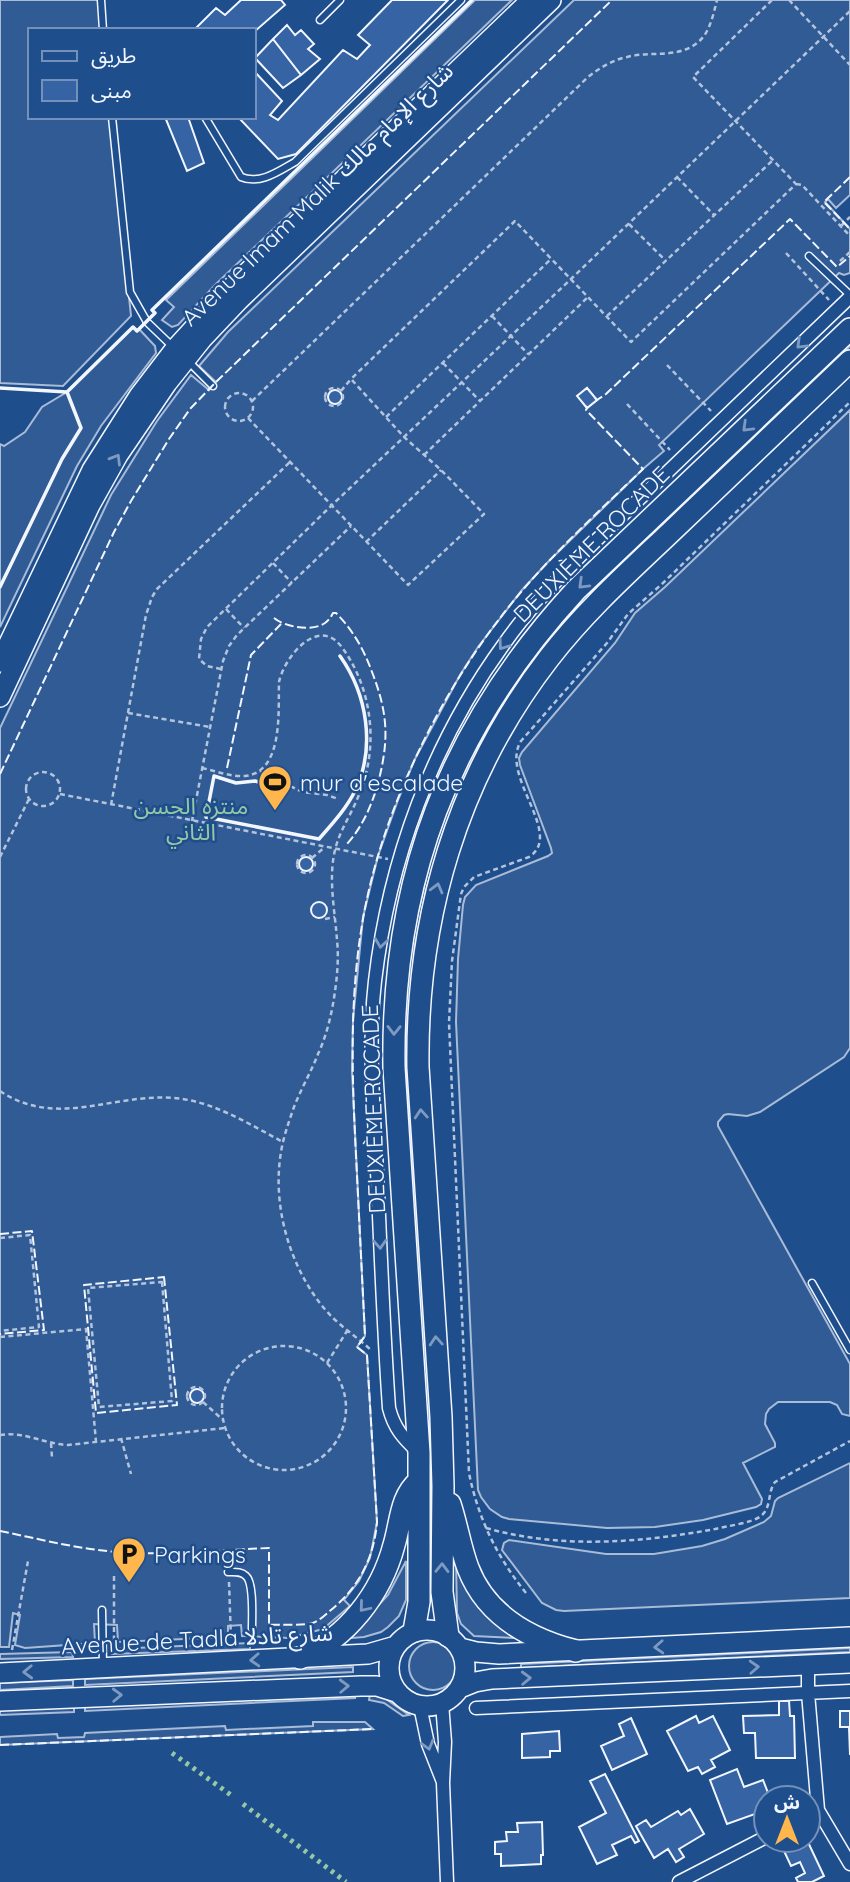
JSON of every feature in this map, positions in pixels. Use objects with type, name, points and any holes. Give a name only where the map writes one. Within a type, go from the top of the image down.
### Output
[{"type":"highway","name":"DEUXIÈME ROCADE","points":[[414,1631],[419,1602],[419,1452],[393,1033],[403,929],[433,816],[456,762],[489,701],[552,616],[850,329]]},
{"type":"highway","name":"DEUXIÈME ROCADE","points":[[454,1642],[442,1592],[441,1427],[417,1033],[427,933],[453,835],[479,772],[500,733],[529,685],[570,631],[850,361]]},
{"type":"highway","points":[[300,1658],[331,1638],[369,1602],[391,1554],[405,1501],[419,1481]]},
{"type":"highway","points":[[443,1486],[468,1569],[482,1596],[519,1629],[576,1651]]},
{"type":"main road","name":"Avenue Imam Malik شارع الإمام مالك","points":[[0,697],[104,480],[181,354],[228,291],[531,0]]},
{"type":"main road","name":"Avenue Imam Malik شارع الإمام مالك","points":[[0,662],[92,470],[128,412],[181,354],[551,0]]},
{"type":"main road","points":[[850,1637],[491,1654],[454,1642],[432,1630],[414,1631],[396,1646],[388,1669],[396,1692],[420,1706],[428,1706],[442,1703],[460,1688],[492,1679],[850,1663]]},
{"type":"main road","points":[[454,1642],[465,1661],[465,1675],[460,1688]]},
{"type":"main road","name":"Avenue de Tadla شارع تادلا","points":[[0,1674],[368,1654],[396,1646]]},
{"type":"main road","points":[[0,1701],[361,1686],[377,1686],[396,1692]]},
{"type":"street","points":[[419,1452],[402,1437],[390,1408],[372,1044],[377,970],[384,920],[398,860],[418,802],[442,747],[470,694],[504,643],[542,596],[850,296]]},
{"type":"street","points":[[808,1664],[812,1784]]},
{"type":"street","points":[[476,1708],[850,1691]]},
{"type":"street","points":[[442,1703],[447,1882]]},
{"type":"street","points":[[420,1706],[428,1744],[443,1783]]},
{"type":"street","points":[[822,1825],[850,1864]]},
{"type":"street","points":[[678,1882],[752,1844]]},
{"type":"lane","points":[[101,0],[103,28]]},
{"type":"lane","points":[[320,20],[340,0]]},
{"type":"lane","points":[[206,119],[241,177],[249,180],[260,179],[275,173],[295,162],[461,0]]},
{"type":"lane","points":[[112,119],[130,292],[147,322],[212,386]]},
{"type":"lane","points":[[809,256],[850,296]]},
{"type":"lane","points":[[812,1283],[850,1350]]},
{"type":"lane","points":[[229,1572],[240,1573],[248,1578],[252,1629]]},
{"type":"lane","points":[[102,1610],[103,1668]]},
{"type":"path","points":[[252,401],[588,77],[605,65],[628,56],[685,50],[705,33],[718,0]]},
{"type":"path","points":[[772,0],[693,76],[796,184],[802,186],[850,236]]},
{"type":"path","points":[[789,0],[850,65]]},
{"type":"path","points":[[221,670],[204,665],[198,656],[204,632],[332,505],[850,11]]},
{"type":"path","points":[[607,316],[773,160]]},
{"type":"path","points":[[677,177],[714,215]]},
{"type":"path","points":[[341,391],[515,221],[631,342],[796,184]]},
{"type":"path","points":[[841,226],[850,217]]},
{"type":"path","points":[[629,223],[666,261]]},
{"type":"path","points":[[840,261],[850,252]]},
{"type":"path","points":[[786,253],[837,309]]},
{"type":"path","points":[[386,417],[551,259]]},
{"type":"path","points":[[424,455],[588,297]]},
{"type":"path","points":[[491,316],[528,354]]},
{"type":"path","points":[[443,362],[480,401]]},
{"type":"path","points":[[667,365],[720,421]]},
{"type":"path","points":[[248,418],[408,585],[484,514],[404,437],[351,379]]},
{"type":"path","points":[[333,388],[341,391],[344,397],[341,404],[333,407],[327,403],[327,392],[333,388]]},
{"type":"path","points":[[245,394],[252,401],[248,418],[240,421],[231,418],[225,411],[225,402],[231,395],[245,394]]},
{"type":"path","points":[[526,1593],[499,1555],[485,1528],[472,1489],[468,1456],[449,1023],[452,961],[461,894],[474,877],[530,857],[541,843],[540,831],[516,766],[516,753],[521,741],[607,643],[633,609],[850,402]]},
{"type":"path","points":[[627,404],[680,460]]},
{"type":"path","points":[[111,805],[146,615],[152,597],[157,589],[290,462]]},
{"type":"path","points":[[366,542],[441,470]]},
{"type":"path","points":[[192,821],[221,670],[229,646],[244,628],[351,526]]},
{"type":"path","points":[[273,563],[292,583]]},
{"type":"path","points":[[226,609],[244,628]]},
{"type":"path","points":[[202,768],[239,776],[260,771],[272,756],[278,726],[279,682],[288,659],[293,652],[314,637],[326,636],[334,639],[349,657],[360,680],[367,705],[371,748],[366,778],[335,849],[332,869],[338,943],[333,1008],[325,1038],[295,1104],[283,1142],[279,1193],[294,1256],[316,1298],[347,1331],[386,1359]]},
{"type":"path","points":[[128,713],[210,727]]},
{"type":"path","points":[[41,771],[52,774],[61,788],[60,794],[52,804],[46,806],[33,803],[29,799],[27,782],[30,776],[41,771]]},
{"type":"path","points":[[260,771],[302,792],[327,794],[338,799]]},
{"type":"path","points":[[60,794],[398,860]]},
{"type":"path","points":[[0,857],[29,799]]},
{"type":"path","points":[[312,858],[325,847]]},
{"type":"path","points":[[300,858],[312,858],[312,870],[299,870],[297,861],[300,858]]},
{"type":"path","points":[[325,919],[335,917]]},
{"type":"path","points":[[0,1091],[12,1100],[54,1110],[79,1109],[141,1098],[176,1098],[228,1114],[283,1142]]},
{"type":"path","points":[[0,1238],[30,1235],[39,1327],[0,1331]]},
{"type":"path","points":[[162,1282],[172,1401],[99,1407],[93,1335],[88,1288],[162,1282]]},
{"type":"path","points":[[36,1327],[36,1334]]},
{"type":"path","points":[[0,1337],[86,1329],[96,1441]]},
{"type":"path","points":[[327,1363],[347,1331]]},
{"type":"path","points":[[86,1336],[93,1335]]},
{"type":"path","points":[[279,1346],[310,1351],[327,1363],[335,1371],[344,1390],[345,1422],[337,1442],[322,1457],[303,1468],[282,1470],[261,1466],[235,1446],[223,1420],[222,1400],[229,1380],[241,1363],[259,1351],[279,1346]]},
{"type":"path","points":[[199,1387],[205,1392],[203,1402],[196,1405],[189,1401],[187,1394],[191,1388],[199,1387]]},
{"type":"path","points":[[203,1402],[223,1420]]},
{"type":"path","points":[[0,1435],[20,1434],[68,1446],[225,1427]]},
{"type":"path","points":[[121,1438],[131,1474]]},
{"type":"path","points":[[485,1528],[537,1539],[589,1541],[658,1538],[725,1527],[761,1516],[767,1508],[769,1492],[775,1482],[850,1441]]},
{"type":"path","points":[[51,1443],[52,1458]]},
{"type":"path","points":[[12,1650],[28,1561]]},
{"type":"path","points":[[229,1572],[231,1639]]},
{"type":"path","points":[[114,1576],[114,1645]]},
{"type":"shaded area","points":[[0,0],[98,0],[101,28],[28,28],[28,119],[110,119],[131,316],[63,386],[0,383]]},
{"type":"shaded area","points":[[475,0],[512,0],[215,285],[178,325],[172,327],[162,320],[174,307],[166,300]]},
{"type":"shaded area","name":"منتزه الحسن الثاني","points":[[574,0],[850,0],[850,195],[836,208],[828,199],[825,202],[850,229],[850,273],[839,273],[659,445],[664,451],[522,590],[460,675],[415,759],[378,856],[363,917],[353,1020],[352,1071],[365,1336],[357,1347],[367,1355],[377,1522],[370,1558],[359,1581],[344,1600],[350,1606],[323,1629],[289,1638],[242,1636],[241,1625],[228,1626],[228,1637],[118,1642],[117,1625],[94,1624],[95,1643],[25,1648],[15,1645],[20,1615],[13,1613],[9,1647],[0,1647],[0,728],[111,495],[157,421],[191,375],[209,390],[216,382],[199,366],[228,332]],"holes":[[[587,388],[597,400],[587,408],[578,396]]]},
{"type":"shaded area","points":[[133,327],[137,331],[139,329],[155,346],[156,353],[101,426],[77,466],[0,627],[0,444],[4,446],[25,432],[42,407],[67,392]]},
{"type":"shaded area","points":[[850,340],[850,346],[591,595],[552,637],[518,683],[488,731],[463,782],[442,835],[426,890],[415,945],[407,1030],[433,1461],[433,1601],[429,1601],[431,1481],[404,1058],[405,1001],[411,944],[430,861],[448,806],[472,754],[515,680],[568,612]]},
{"type":"shaded area","points":[[850,410],[850,1048],[844,1057],[760,1112],[747,1116],[724,1115],[718,1126],[850,1364],[850,1416],[842,1414],[837,1405],[830,1402],[778,1402],[769,1409],[765,1424],[775,1447],[743,1463],[762,1499],[761,1504],[756,1507],[703,1520],[655,1527],[607,1528],[502,1517],[490,1509],[478,1490],[456,1022],[458,959],[465,897],[476,885],[552,853],[520,765],[522,752],[615,643],[635,613]]},
{"type":"shaded area","points":[[850,1463],[850,1598],[556,1610],[542,1603],[502,1550],[504,1543],[509,1540],[606,1554],[654,1554],[702,1546],[764,1522],[771,1516],[778,1498]]},
{"type":"shaded area","points":[[456,1559],[516,1636],[514,1638],[474,1636],[461,1624],[457,1613]]},
{"type":"shaded area","points":[[406,1561],[406,1600],[399,1616],[381,1632],[352,1638],[351,1635],[388,1595]]},
{"type":"shaded area","points":[[433,1642],[450,1649],[457,1666],[450,1683],[433,1690],[416,1683],[409,1666],[416,1649]]},
{"type":"shaded area","points":[[250,1643],[250,1649],[112,1654],[112,1649]]},
{"type":"shaded area","points":[[850,1648],[850,1652],[521,1668],[521,1664]]},
{"type":"shaded area","points":[[72,1652],[73,1657],[0,1659],[0,1654]]},
{"type":"shaded area","points":[[353,1667],[353,1672],[85,1685],[85,1679]]},
{"type":"shaded area","points":[[73,1680],[73,1686],[0,1690],[0,1683]]},
{"type":"shaded area","points":[[354,1693],[355,1698],[85,1711],[85,1706]]},
{"type":"shaded area","points":[[370,1694],[383,1697],[409,1715],[403,1716],[384,1703],[369,1700]]},
{"type":"shaded area","points":[[74,1706],[74,1712],[0,1715],[0,1710]]},
{"type":"shaded area","points":[[313,1722],[365,1722],[373,1729],[0,1745],[0,1737],[57,1734],[58,1738],[84,1737],[85,1733],[225,1726],[226,1730],[313,1726]]},
{"type":"building","points":[[241,0],[281,0],[285,5],[256,30],[256,28],[196,28],[216,8],[225,15]]},
{"type":"building","points":[[392,0],[448,0],[296,154],[278,159],[240,119],[256,119],[256,73],[282,101],[270,115],[278,120],[343,50],[357,59],[370,45],[358,35]]},
{"type":"building","points":[[287,25],[295,35],[301,30],[314,44],[308,49],[320,59],[301,75],[273,39]]},
{"type":"building","points":[[273,39],[301,75],[283,88],[256,57]]},
{"type":"building","points":[[166,119],[189,119],[204,163],[187,171]]},
{"type":"building","points":[[587,388],[597,400],[587,408],[577,396]]},
{"type":"building","points":[[335,390],[340,392],[340,402],[335,404],[330,402],[328,397],[330,392]]},
{"type":"building","points":[[306,857],[311,859],[311,869],[306,871],[301,869],[299,864],[301,859]]},
{"type":"building","points":[[316,902],[322,902],[327,910],[325,916],[316,918],[311,913],[311,907]]},
{"type":"building","points":[[197,1389],[202,1391],[202,1401],[197,1403],[192,1401],[190,1396],[192,1391]]},
{"type":"building","points":[[779,1701],[789,1701],[790,1716],[794,1716],[795,1758],[756,1758],[755,1733],[744,1733],[743,1716],[779,1715]]},
{"type":"building","points":[[840,1711],[850,1711],[850,1755],[849,1727],[840,1727]]},
{"type":"building","points":[[696,1716],[699,1723],[713,1716],[730,1750],[711,1760],[715,1767],[702,1774],[698,1767],[688,1771],[667,1731]]},
{"type":"building","points":[[631,1718],[647,1754],[612,1770],[601,1746],[624,1736],[619,1724]]},
{"type":"building","points":[[559,1731],[560,1751],[550,1751],[550,1757],[522,1758],[522,1734]]},
{"type":"building","points":[[737,1769],[744,1787],[752,1784],[752,1815],[727,1824],[710,1780]]},
{"type":"building","points":[[605,1774],[639,1841],[635,1843],[631,1836],[612,1845],[617,1855],[597,1864],[579,1827],[606,1813],[590,1781]]},
{"type":"building","points":[[690,1809],[704,1834],[679,1849],[684,1857],[676,1862],[668,1849],[654,1858],[636,1826],[646,1820],[651,1827],[678,1811],[681,1815]]},
{"type":"building","points":[[542,1822],[541,1864],[501,1866],[501,1854],[495,1854],[495,1842],[507,1841],[506,1832],[518,1832],[517,1823]]},
{"type":"building","points":[[785,1854],[814,1854],[824,1876],[812,1882],[798,1882],[796,1878],[805,1873],[800,1862],[791,1866]]},
{"type":"hedge","points":[[172,1753],[231,1795]]},
{"type":"hedge","points":[[243,1804],[346,1882]]},
{"type":"fence","points":[[0,774],[114,532],[190,409],[612,0]]},
{"type":"fence","points":[[850,177],[824,202],[850,229]]},
{"type":"fence","points":[[595,398],[597,400],[606,394],[790,219],[837,267],[850,256]]},
{"type":"fence","points":[[0,1531],[117,1552],[174,1553],[269,1548],[269,1625],[318,1621],[350,1592],[369,1560],[377,1522],[367,1355],[357,1347],[365,1336],[353,1067],[355,978],[363,919],[371,880],[397,800],[433,722],[454,685],[476,650],[533,578],[643,469],[586,410],[586,406]]},
{"type":"fence","points":[[274,618],[292,626],[306,628],[320,626],[336,613],[362,648],[378,688],[384,716],[384,756],[368,810],[347,844]]},
{"type":"fence","points":[[227,768],[251,655],[281,624]]},
{"type":"fence","points":[[0,1234],[32,1231],[44,1330],[0,1334]]},
{"type":"fence","points":[[164,1277],[177,1405],[96,1413],[84,1285],[164,1277]]},
{"type":"fence","points":[[0,1745],[373,1729]]},
{"type":"wall","points":[[0,388],[67,392],[133,327],[137,331],[155,313],[152,310],[472,0]]},
{"type":"wall","points":[[0,587],[62,459],[81,428],[67,392],[63,392]]},
{"type":"wall","points":[[266,784],[255,781],[236,783],[214,776],[206,817],[319,839],[351,798],[361,774],[367,739],[357,687],[340,656]]},
{"type":"place","name":"mur d'escalade","points":[[275,812]]},
{"type":"place","name":"Parkings","points":[[129,1584]]}]
